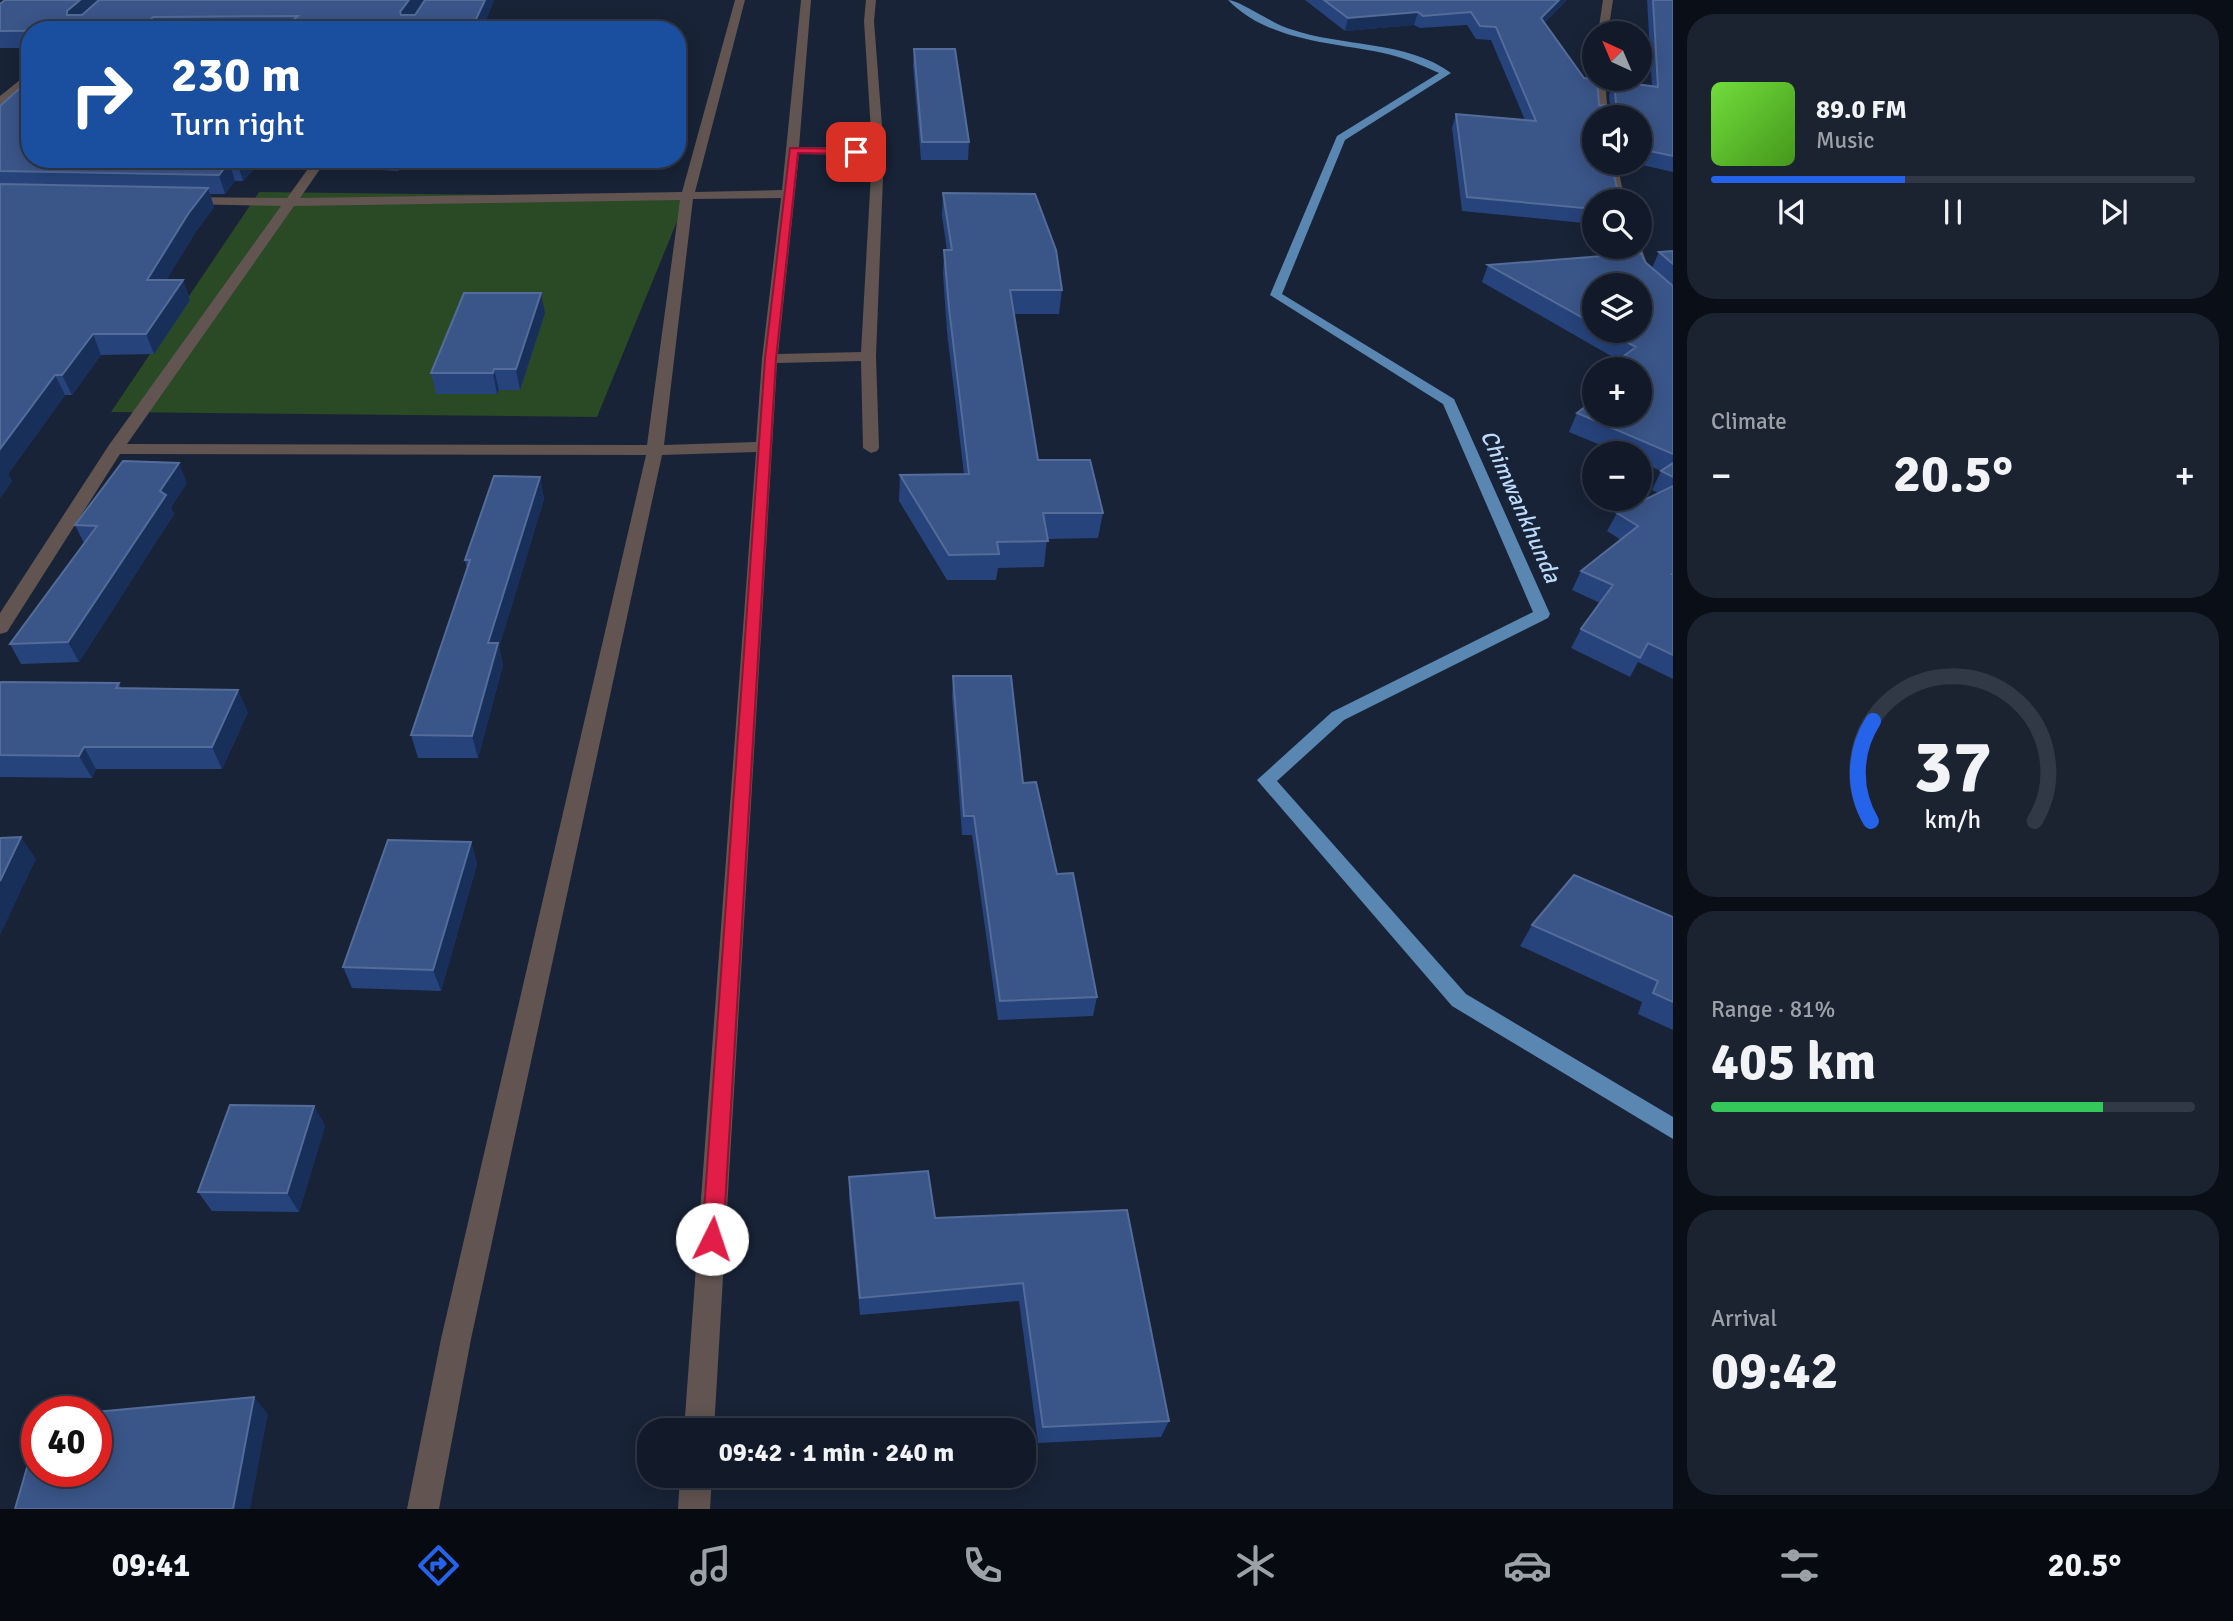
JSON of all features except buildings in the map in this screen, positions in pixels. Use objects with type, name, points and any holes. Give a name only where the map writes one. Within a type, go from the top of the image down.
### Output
[{"type":"street","points":[[423,1509],[456,1339],[655,450],[687,197],[740,0]]},
{"type":"street","points":[[700,1418],[771,359],[806,0]]},
{"type":"street","points":[[870,0],[869,21],[878,152],[867,356],[871,449]]},
{"type":"street","points":[[1605,21],[1608,0]]},
{"type":"street","points":[[0,102],[21,83]]},
{"type":"street","points":[[793,150],[878,152]]},
{"type":"street","points":[[0,628],[115,449],[315,168]]},
{"type":"street","points":[[167,200],[291,202],[788,194]]},
{"type":"street","points":[[1639,259],[1644,274],[1673,300]]},
{"type":"street","points":[[771,359],[867,356]]},
{"type":"street","points":[[115,449],[655,450],[766,447]]},
{"type":"street","points":[[694,1509],[695,1488]]},
{"type":"green space","points":[[259,192],[687,197],[597,417],[111,412]]},
{"type":"waterway","name":"Chimwankhunda","points":[[1232,0],[1269,25],[1291,33],[1406,56],[1446,73],[1341,138],[1276,295],[1449,402],[1542,614],[1338,716],[1266,780],[1459,1000],[1673,1129]]},
{"type":"route","points":[[712,1239],[771,359],[793,150],[856,152]]}]
